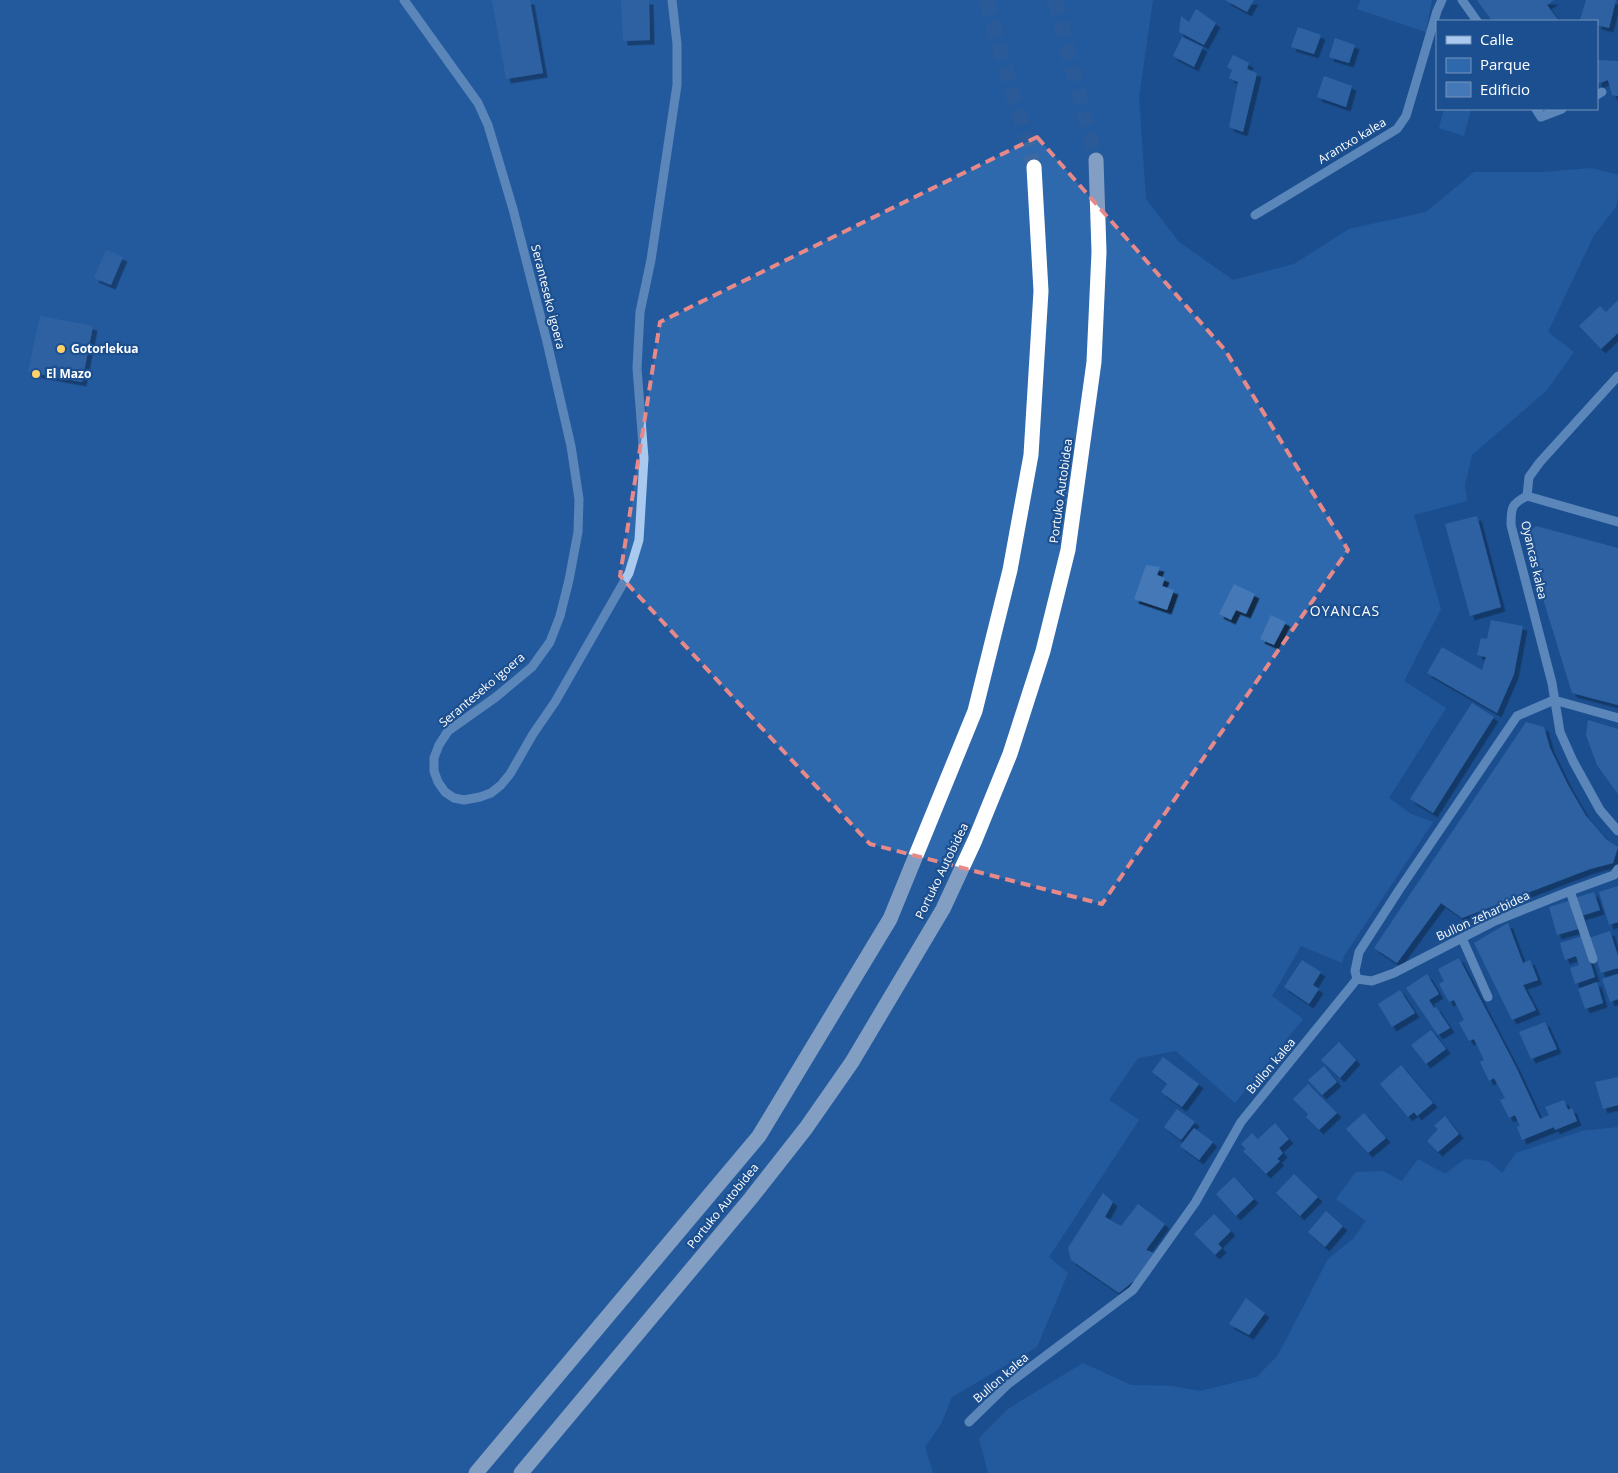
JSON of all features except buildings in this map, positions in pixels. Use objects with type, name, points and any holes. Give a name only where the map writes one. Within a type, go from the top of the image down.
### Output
[{"type":"highway","name":"Portuko Autobidea","points":[[520,1473],[751,1198],[806,1128],[852,1062],[938,918],[975,840],[1010,754],[1043,651],[1068,550],[1094,362],[1098,252],[1096,160]]},
{"type":"highway","name":"Portuko Autobidea","points":[[476,1473],[759,1136],[890,919],[975,711],[1011,560],[1031,455],[1041,291],[1034,167]]},
{"type":"street","name":"Seranteseko igoera","points":[[404,0],[478,103],[488,125],[513,209],[547,342],[571,446],[579,499],[578,532],[569,580],[560,616],[550,642],[532,667],[496,697],[448,732],[439,745],[434,758],[434,771],[438,782],[450,796],[464,800],[491,793],[510,774],[533,734],[555,702],[629,573],[639,540],[644,458],[637,368],[640,312],[651,260],[677,85],[677,44],[672,0]]},
{"type":"street","name":"Arantxo kalea","points":[[1255,215],[1398,128],[1406,116],[1437,11],[1442,0]]},
{"type":"street","points":[[1462,0],[1476,20]]},
{"type":"street","points":[[1537,110],[1541,117],[1559,110]]},
{"type":"street","points":[[1618,376],[1540,462],[1529,477],[1527,496],[1618,522]]},
{"type":"street","name":"Oyancas kalea","points":[[1527,496],[1516,501],[1511,510],[1511,525],[1552,683],[1554,700]]},
{"type":"street","points":[[1554,700],[1560,732],[1573,761],[1600,810],[1618,831]]},
{"type":"street","points":[[1357,979],[1355,972],[1360,952],[1404,883],[1517,716],[1554,700],[1618,718]]},
{"type":"street","name":"Bullon zeharbidea","points":[[1357,979],[1372,981],[1394,973],[1495,921],[1614,875],[1618,870]]},
{"type":"street","points":[[1570,891],[1593,959]]},
{"type":"street","points":[[1462,938],[1488,997]]},
{"type":"street","name":"Bullon kalea","points":[[968,1422],[1007,1385],[1132,1290],[1195,1203],[1241,1122],[1357,979]]},
{"type":"highlighted area","points":[[1037,137],[1225,350],[1348,550],[1102,904],[870,844],[620,576],[660,322]]},
{"type":"green space","points":[[0,0],[1153,0],[1139,97],[1146,199],[1179,242],[1233,280],[1294,264],[1349,229],[1426,212],[1474,172],[1544,172],[1592,168],[1618,175],[1616,207],[1594,235],[1548,332],[1574,352],[1546,391],[1472,455],[1465,485],[1467,501],[1414,515],[1441,609],[1404,681],[1446,708],[1389,798],[1411,814],[1433,822],[1344,956],[1342,963],[1301,946],[1272,996],[1303,1019],[1235,1103],[1176,1051],[1138,1058],[1109,1100],[1139,1120],[1049,1257],[1068,1273],[1037,1347],[952,1397],[941,1424],[925,1447],[933,1473],[0,1473]]},
{"type":"green space","points":[[1361,0],[1432,0],[1426,32],[1357,9]]},
{"type":"green space","points":[[1444,110],[1471,110],[1464,136],[1439,128]]},
{"type":"green space","points":[[1618,1127],[1618,1473],[988,1473],[979,1438],[1008,1409],[1083,1363],[1131,1385],[1172,1386],[1200,1391],[1257,1377],[1278,1355],[1328,1259],[1353,1239],[1366,1221],[1336,1199],[1356,1172],[1383,1171],[1402,1181],[1418,1159],[1445,1174],[1465,1159],[1488,1161],[1502,1173],[1516,1153],[1582,1131]]},
{"type":"tunnel","points":[[986,0],[1034,167]]},
{"type":"tunnel","points":[[1055,0],[1096,160]]},
{"type":"place","name":"Gotorlekua","points":[[61,349]]},
{"type":"place","name":"El Mazo","points":[[36,374]]},
{"type":"district","name":"OYANCAS","points":[[1345,611]]}]
